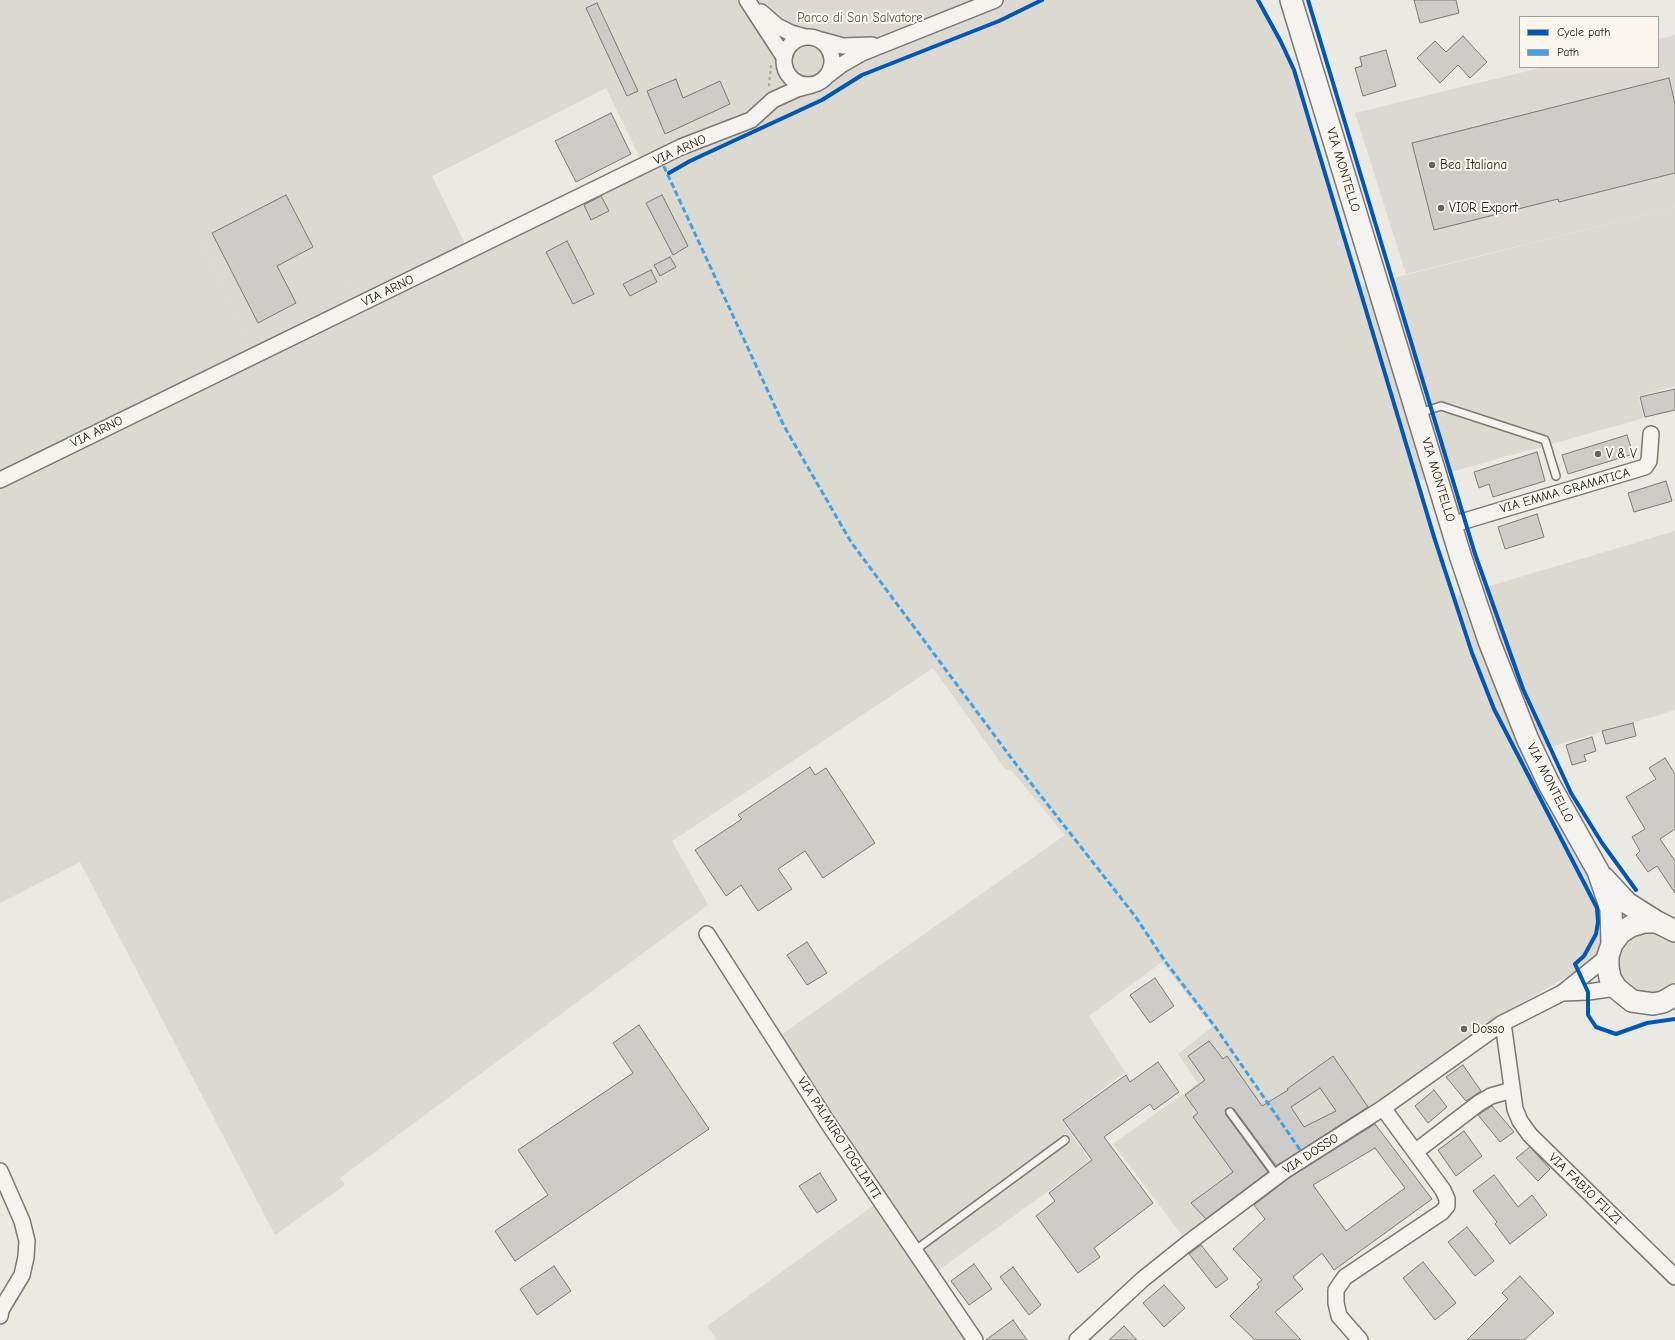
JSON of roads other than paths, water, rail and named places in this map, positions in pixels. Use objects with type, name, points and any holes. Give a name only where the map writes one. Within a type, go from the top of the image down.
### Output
[{"type":"street","points":[[747,0],[780,62],[796,82],[812,85],[818,84],[849,60],[887,43],[995,0]]},
{"type":"street","points":[[751,0],[777,26],[791,33],[805,37],[813,37],[843,46],[865,46],[887,43]]},
{"type":"street","name":"VIA MONTELLO","points":[[1275,0],[1295,34],[1314,74]]},
{"type":"street","name":"VIA MONTELLO","points":[[1291,0],[1299,20],[1314,74],[1451,525],[1489,641],[1528,740],[1549,784],[1598,871],[1609,904],[1610,950],[1608,967],[1610,978],[1616,988]]},
{"type":"street","points":[[780,62],[791,44],[805,37]]},
{"type":"street","points":[[821,40],[826,44],[832,56],[832,69],[828,75]]},
{"type":"street","name":"VIA ARNO","points":[[0,480],[681,147],[751,120],[770,95],[780,62]]},
{"type":"street","name":"VIA ARNO","points":[[770,95],[812,85]]},
{"type":"street","name":"VIA EMMA GRAMATICA","points":[[1451,525],[1645,467],[1649,461],[1651,434]]},
{"type":"street","name":"VIA MONTELLO","points":[[1598,871],[1627,902],[1666,927]]},
{"type":"street","points":[[1610,950],[1620,933],[1631,926],[1644,922],[1666,927]]},
{"type":"street","name":"VIA PALMIRO TOGLIATTI","points":[[707,934],[828,1123],[913,1251],[975,1340]]},
{"type":"street","name":"VIA DOSSO","points":[[1077,1340],[1143,1279],[1277,1176],[1383,1108],[1501,1024],[1562,993],[1610,950]]},
{"type":"street","points":[[1616,988],[1623,995],[1637,1002],[1653,1004],[1671,1000]]},
{"type":"street","name":"VIA DOSSO","points":[[1562,993],[1588,992],[1616,988]]},
{"type":"street","name":"VIA FABIO FILZI","points":[[1501,1024],[1505,1036],[1515,1109],[1520,1121],[1530,1135],[1675,1277]]},
{"type":"street","points":[[1415,1152],[1479,1103],[1491,1096],[1512,1090]]},
{"type":"street","points":[[1360,1340],[1340,1316],[1336,1304],[1336,1290],[1345,1277],[1442,1212],[1447,1206],[1447,1199],[1443,1190],[1383,1108]]},
{"type":"street","points":[[0,1171],[22,1222],[27,1241],[26,1258],[22,1275],[1,1310],[0,1316]]},
{"type":"lane","points":[[1417,413],[1442,406],[1545,440],[1556,476]]},
{"type":"lane","points":[[1230,1112],[1277,1176]]},
{"type":"lane","points":[[913,1251],[1065,1140]]},
{"type":"place","name":"Bea Italiana","points":[[1432,165]]},
{"type":"place","name":"VIOR Export","points":[[1441,208]]},
{"type":"place","name":"V & V","points":[[1598,454]]},
{"type":"place","name":"Dosso","points":[[1464,1029]]},
{"type":"park label","name":"Parco di San Salvatore","points":[[860,18]]}]
